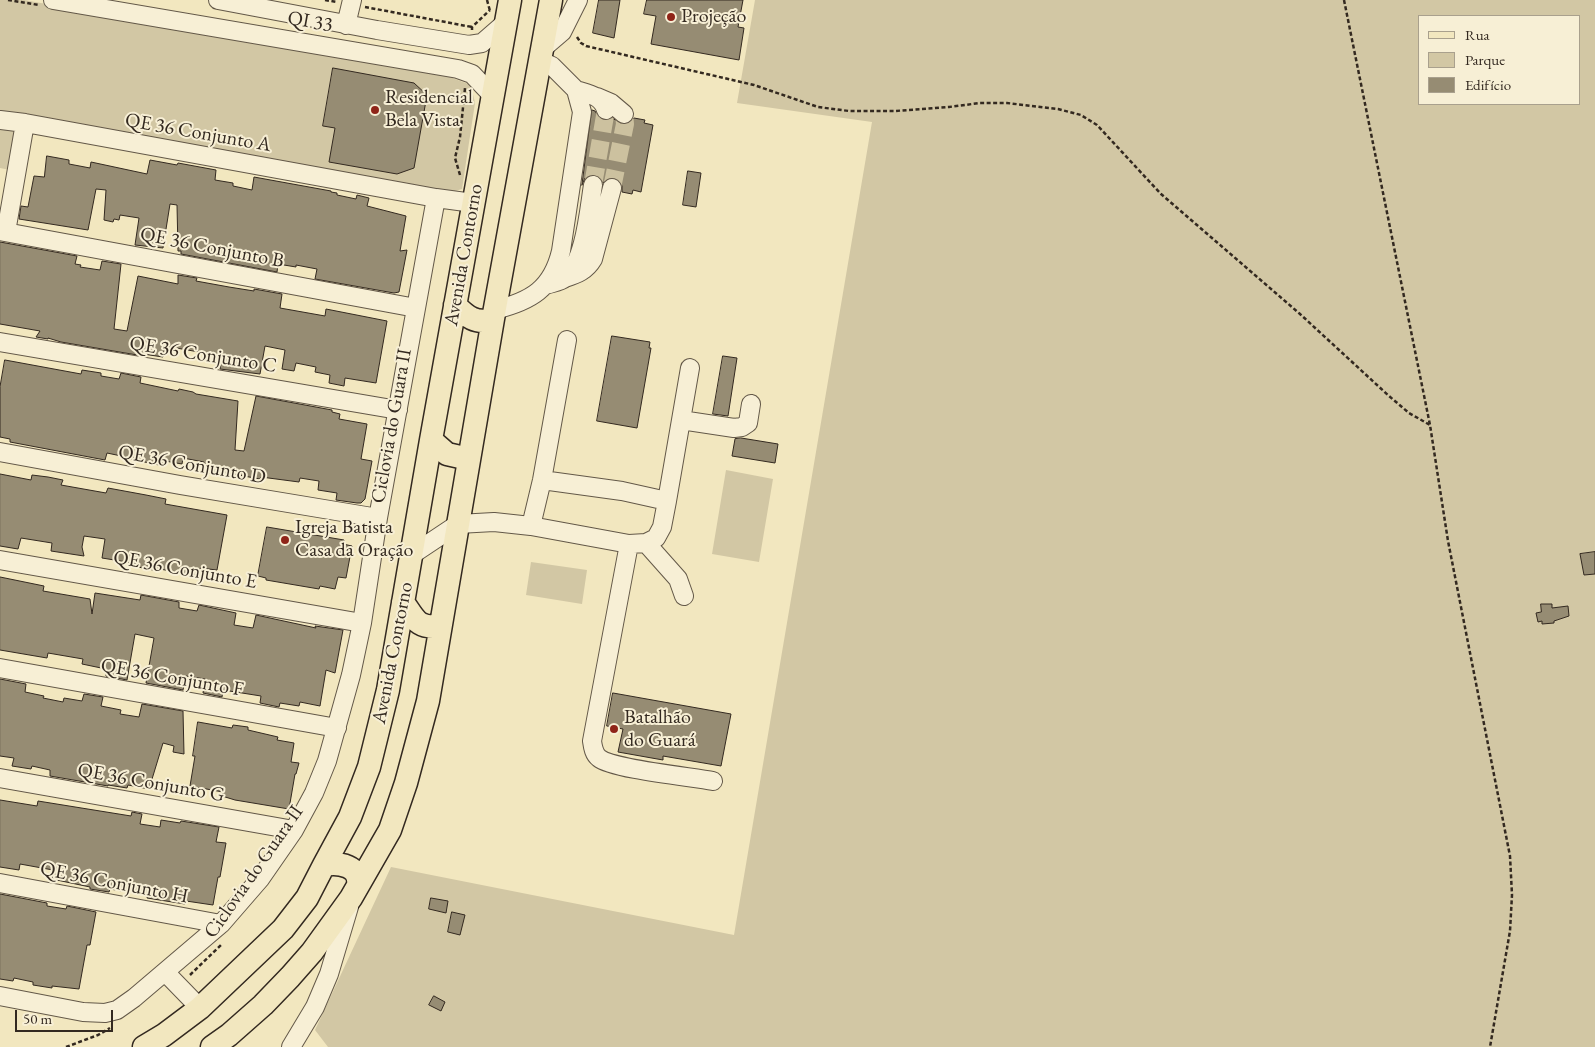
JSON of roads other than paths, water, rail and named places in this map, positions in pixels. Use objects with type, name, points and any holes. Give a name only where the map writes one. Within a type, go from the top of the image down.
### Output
[{"type":"main road","name":"Avenida Contorno","points":[[212,1047],[229,1036],[263,1005],[312,952],[355,892],[390,830],[406,783],[428,701],[494,314],[551,0]]},
{"type":"main road","name":"Avenida Contorno","points":[[144,1047],[164,1035],[200,1008],[283,929],[307,898],[350,817],[369,767],[388,690],[430,440],[492,95],[502,9]]},
{"type":"main road","points":[[455,305],[465,314],[480,322],[494,314]]},
{"type":"main road","points":[[430,440],[447,454],[469,459]]},
{"type":"main road","points":[[403,602],[412,618],[418,623],[432,627],[440,626]]},
{"type":"main road","points":[[324,865],[340,864],[356,872],[359,880],[355,892]]},
{"type":"street","name":"QI 33","points":[[54,0],[466,71],[478,79],[492,95]]},
{"type":"street","name":"QI 33","points":[[218,0],[469,45],[482,43],[502,9]]},
{"type":"street","points":[[578,0],[562,32],[540,55],[576,90],[601,104],[611,103],[624,114]]},
{"type":"street","points":[[346,24],[351,2]]},
{"type":"street","points":[[372,54],[377,30]]},
{"type":"street","points":[[546,285],[555,272],[563,244],[581,123],[581,104],[576,90]]},
{"type":"street","name":"QE 36 Conjunto A","points":[[0,120],[472,204]]},
{"type":"street","points":[[3,231],[8,178],[24,123]]},
{"type":"street","points":[[564,279],[581,251],[593,184]]},
{"type":"street","points":[[494,314],[527,299],[546,285],[580,273],[588,267],[597,250],[612,188]]},
{"type":"street","points":[[0,996],[113,1019],[165,972],[222,933],[294,830],[314,793],[338,728],[362,623],[378,518],[436,198]]},
{"type":"street","name":"QE 36 Conjunto B","points":[[3,231],[416,308]]},
{"type":"street","points":[[532,526],[567,340]]},
{"type":"street","name":"QE 36 Conjunto C","points":[[0,342],[398,410]]},
{"type":"street","points":[[410,556],[458,524],[494,522],[532,526],[638,543],[656,538],[662,527],[690,368]]},
{"type":"street","points":[[681,420],[734,428],[742,427],[748,423],[751,404]]},
{"type":"street","name":"QE 36 Conjunto D","points":[[0,452],[378,518]]},
{"type":"street","points":[[542,480],[622,491],[667,501]]},
{"type":"street","points":[[638,543],[678,579],[684,596]]},
{"type":"street","points":[[638,543],[592,741],[594,752],[599,758],[618,766],[713,781]]},
{"type":"street","name":"QE 36 Conjunto E","points":[[0,560],[362,623]]},
{"type":"street","name":"QE 36 Conjunto F","points":[[0,668],[338,728]]},
{"type":"street","name":"QE 36 Conjunto G","points":[[0,778],[294,830]]},
{"type":"street","name":"QE 36 Conjunto H","points":[[0,883],[222,933]]},
{"type":"street","points":[[291,1047],[315,1007],[329,974],[355,892]]},
{"type":"street","points":[[165,972],[200,1008]]},
{"type":"tunnel","points":[[593,185],[606,110]]},
{"type":"tunnel","points":[[612,188],[625,124],[624,114]]},
{"type":"place","name":"Projeção","points":[[671,17]]},
{"type":"place","name":"Residencial Bela Vista","points":[[375,110]]},
{"type":"place","name":"Igreja Batista Casa da Oração","points":[[285,540]]},
{"type":"place","name":"Batalhão do Guará","points":[[614,729]]}]
